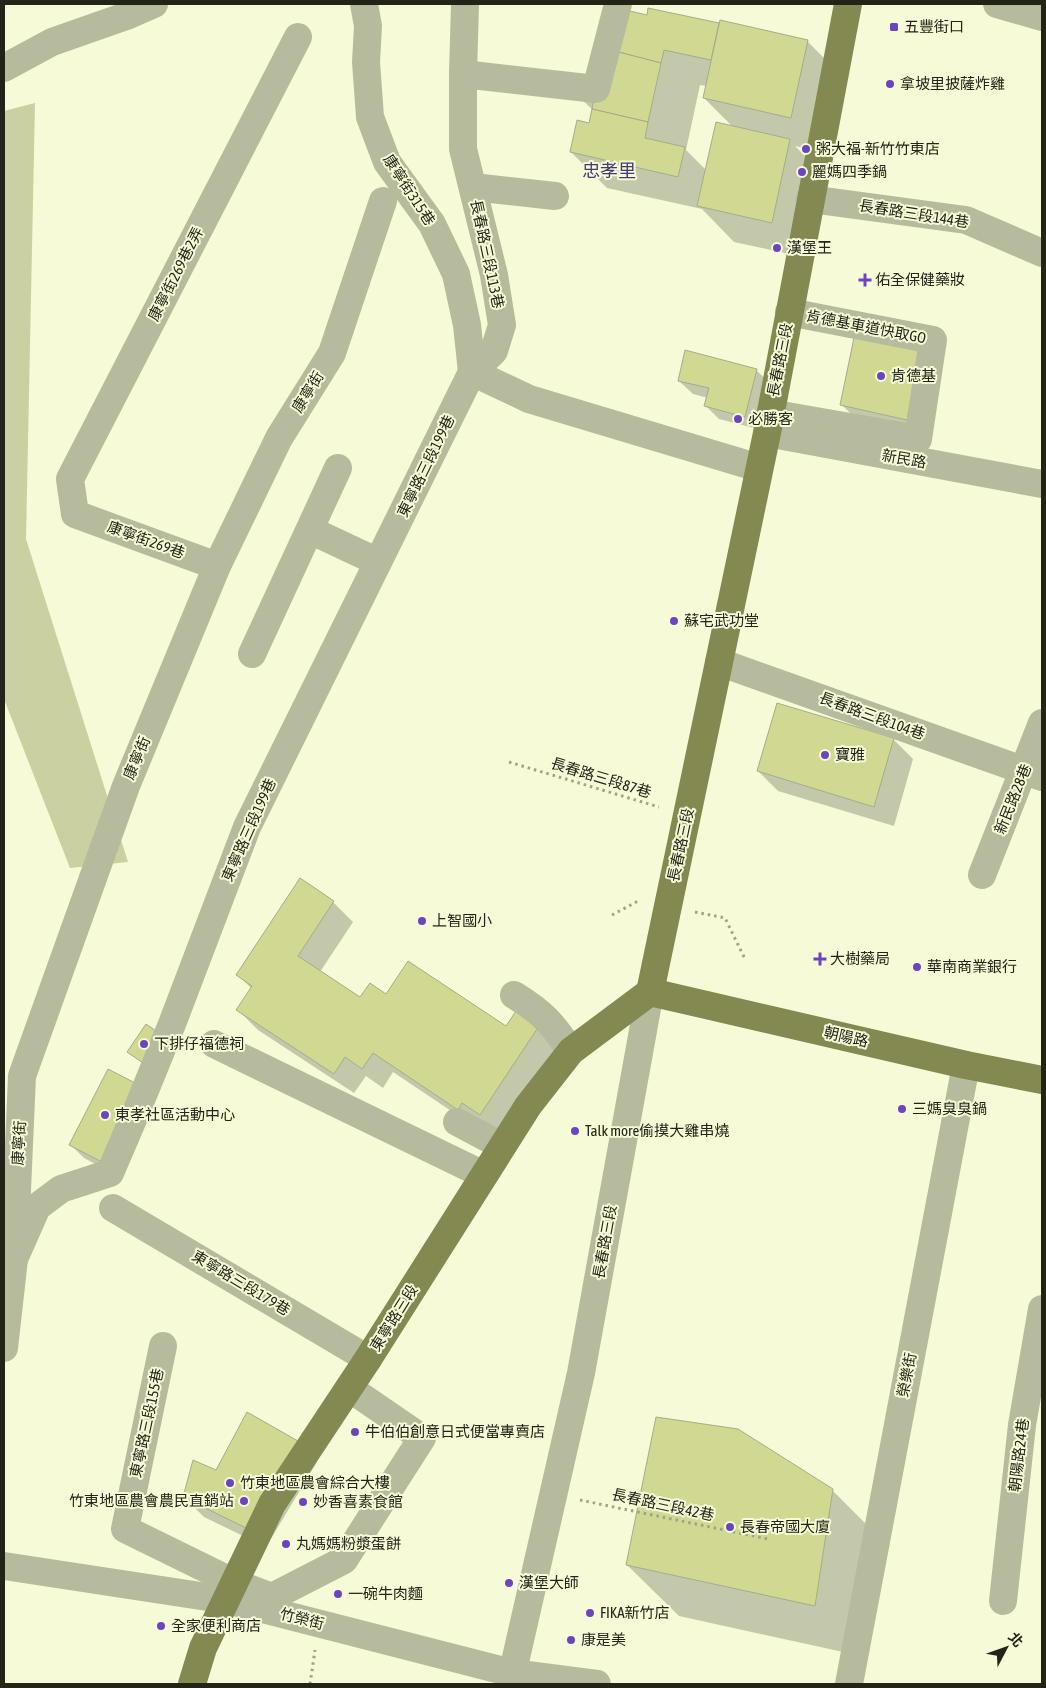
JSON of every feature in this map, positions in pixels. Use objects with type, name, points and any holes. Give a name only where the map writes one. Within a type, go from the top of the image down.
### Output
[{"type":"main road","name":"長春路三段","points":[[650,992],[768,423],[847,4]]},
{"type":"main road","name":"東寧路三段","points":[[192,1684],[203,1648],[272,1504],[368,1359],[528,1106],[571,1051],[650,992]]},
{"type":"main road","name":"朝陽路","points":[[650,992],[966,1065],[1042,1080]]},
{"type":"street","points":[[4,68],[52,42],[129,15],[154,4]]},
{"type":"street","name":"長春路三段113巷","points":[[465,4],[463,149],[494,275],[502,325],[494,351],[472,372]]},
{"type":"street","points":[[463,74],[596,90],[618,4]]},
{"type":"street","points":[[997,4],[1042,17]]},
{"type":"street","name":"康寧街315巷","points":[[368,11],[366,62],[370,117],[387,162],[432,224],[456,274],[466,325],[472,372]]},
{"type":"street","name":"康寧街269巷2弄","points":[[75,514],[70,479],[298,37]]},
{"type":"street","points":[[472,187],[554,196]]},
{"type":"street","name":"長春路三段144巷","points":[[810,199],[966,220],[1042,253]]},
{"type":"street","name":"康寧街","points":[[4,1348],[14,1259],[13,1073],[126,786],[217,566],[279,438],[332,353],[383,201]]},
{"type":"street","name":"肯德基車道快取GO","points":[[768,423],[918,439],[933,340],[789,312]]},
{"type":"street","points":[[472,372],[529,399],[759,468]]},
{"type":"street","name":"東寧路三段199巷","points":[[14,1259],[37,1207],[61,1189],[110,1173],[158,1058],[247,827],[472,372]]},
{"type":"street","name":"新民路","points":[[768,423],[1042,484]]},
{"type":"street","points":[[252,654],[338,468]]},
{"type":"street","name":"康寧街269巷","points":[[75,514],[217,566]]},
{"type":"street","points":[[310,530],[378,562]]},
{"type":"street","name":"長春路三段104巷","points":[[719,662],[1033,774]]},
{"type":"street","name":"新民路28巷","points":[[982,875],[1033,774],[1042,723]]},
{"type":"street","name":"長春路三段","points":[[511,1679],[581,1373],[650,992]]},
{"type":"street","points":[[514,995],[534,1007],[551,1022],[571,1051]]},
{"type":"street","points":[[214,1044],[484,1175]]},
{"type":"street","name":"榮樂街","points":[[849,1684],[966,1065]]},
{"type":"street","points":[[458,1122],[502,1146]]},
{"type":"street","name":"東寧路三段179巷","points":[[113,1208],[368,1359]]},
{"type":"street","name":"朝陽路24巷","points":[[1003,1601],[1022,1425],[1042,1309]]},
{"type":"street","name":"東寧路三段155巷","points":[[163,1346],[126,1528],[231,1591]]},
{"type":"street","points":[[231,1591],[272,1597],[344,1560],[422,1438],[349,1388]]},
{"type":"street","name":"竹榮街","points":[[4,1566],[231,1591],[511,1679],[597,1684]]},
{"type":"path","name":"長春路三段87巷","points":[[509,762],[687,815]]},
{"type":"path","points":[[612,915],[639,900]]},
{"type":"path","points":[[725,918],[745,959]]},
{"type":"path","name":"長春路三段42巷","points":[[553,1494],[768,1538]]},
{"type":"green space","points":[[35,103],[26,539],[128,862],[70,868],[4,699],[4,111]]},
{"type":"building","points":[[612,7],[647,15],[648,8],[719,23],[711,60],[664,50],[661,63],[603,48]]},
{"type":"building","points":[[720,20],[808,40],[791,118],[703,98]]},
{"type":"building","points":[[603,48],[661,63],[648,122],[592,109]]},
{"type":"building","points":[[592,109],[648,122],[645,138],[685,147],[678,177],[570,152],[577,120],[589,123]]},
{"type":"building","points":[[716,122],[790,139],[772,223],[697,206]]},
{"type":"building","name":"肯德基","points":[[855,333],[922,347],[907,420],[840,405]]},
{"type":"building","points":[[685,350],[757,369],[745,417],[704,406],[709,388],[678,381]]},
{"type":"building","name":"寶雅","points":[[777,703],[894,738],[874,807],[757,771]]},
{"type":"building","points":[[300,878],[334,901],[298,956],[360,997],[370,983],[386,994],[408,961],[506,1026],[516,1011],[539,1026],[480,1115],[462,1103],[458,1110],[373,1053],[362,1069],[345,1057],[334,1074],[236,1010],[252,986],[236,975]]},
{"type":"building","name":"下排仔福德祠","points":[[146,1024],[162,1035],[143,1063],[127,1052]]},
{"type":"building","name":"東孝社區活動中心","points":[[108,1069],[141,1086],[102,1162],[69,1145]]},
{"type":"building","name":"竹東地區農會綜合大樓","points":[[247,1412],[298,1441],[246,1528],[183,1497],[193,1460],[216,1470]]},
{"type":"building","name":"長春帝國大廈","points":[[656,1417],[738,1429],[833,1489],[815,1606],[626,1565]]},
{"type":"place","name":"五豐街口","points":[[894,27]]},
{"type":"place","name":"拿坡里披薩炸雞","points":[[890,84]]},
{"type":"place","name":"粥大福-新竹竹東店","points":[[806,149]]},
{"type":"place","name":"麗媽四季鍋","points":[[802,172]]},
{"type":"place","name":"漢堡王","points":[[777,248]]},
{"type":"place","name":"佑全保健藥妝","points":[[865,280]]},
{"type":"place","name":"肯德基","points":[[881,376]]},
{"type":"place","name":"必勝客","points":[[738,419]]},
{"type":"place","name":"蘇宅武功堂","points":[[674,621]]},
{"type":"place","name":"寶雅","points":[[825,755]]},
{"type":"place","name":"上智國小","points":[[422,921]]},
{"type":"place","name":"大樹藥局","points":[[820,959]]},
{"type":"place","name":"華南商業銀行","points":[[917,967]]},
{"type":"place","name":"下排仔福德祠","points":[[144,1044]]},
{"type":"place","name":"三媽臭臭鍋","points":[[902,1109]]},
{"type":"place","name":"東孝社區活動中心","points":[[105,1115]]},
{"type":"place","name":"Talk more偷摸大雞串燒","points":[[575,1131]]},
{"type":"place","name":"牛伯伯創意日式便當專賣店","points":[[355,1432]]},
{"type":"place","name":"竹東地區農會綜合大樓","points":[[230,1483]]},
{"type":"place","name":"竹東地區農會農民直銷站","points":[[244,1501]]},
{"type":"place","name":"妙香喜素食館","points":[[303,1502]]},
{"type":"place","name":"長春帝國大廈","points":[[730,1527]]},
{"type":"place","name":"丸媽媽粉漿蛋餅","points":[[286,1544]]},
{"type":"place","name":"漢堡大師","points":[[509,1583]]},
{"type":"place","name":"一碗牛肉麵","points":[[338,1594]]},
{"type":"place","name":"FIKA新竹店","points":[[590,1613]]},
{"type":"place","name":"全家便利商店","points":[[161,1626]]},
{"type":"place","name":"康是美","points":[[571,1640]]},
{"type":"district","name":"忠孝里","points":[[609,171]]}]
